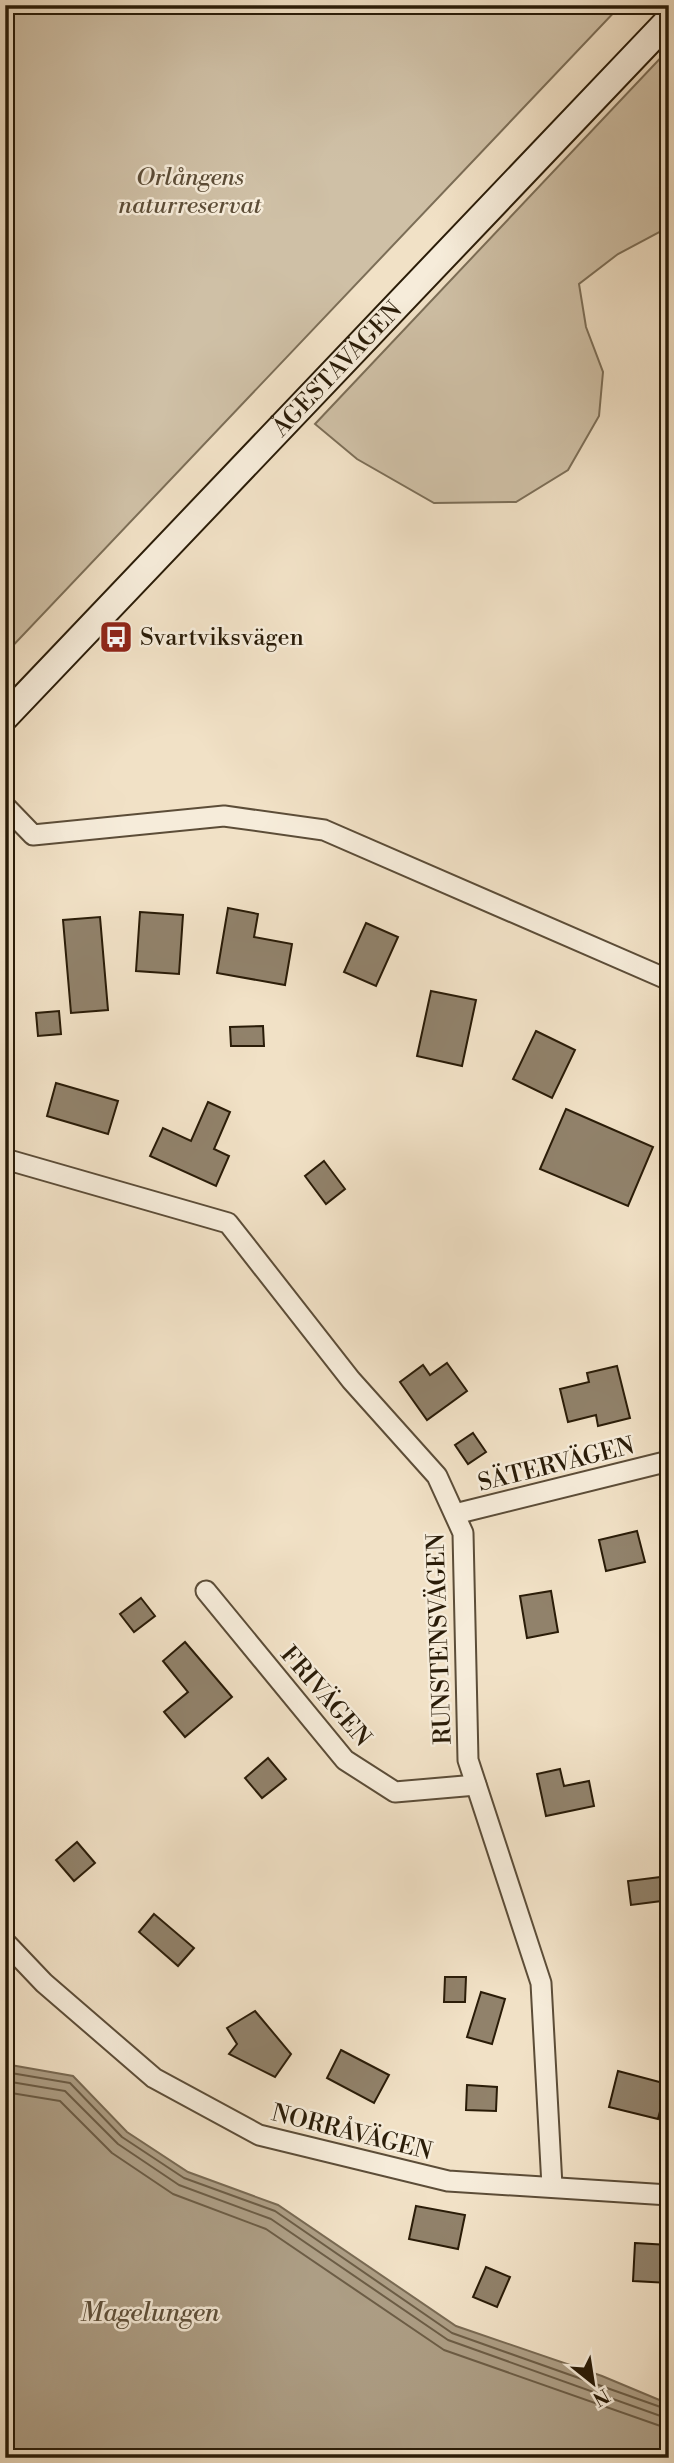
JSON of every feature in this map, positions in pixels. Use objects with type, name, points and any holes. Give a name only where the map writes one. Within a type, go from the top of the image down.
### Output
[{"type":"main road","name":"ÅGESTAVÄGEN","points":[[5,717],[669,20]]},
{"type":"street","points":[[5,806],[33,835],[225,816],[324,830],[669,980]]},
{"type":"street","name":"RUNSTENSVÄGEN","points":[[5,1159],[228,1223],[351,1380],[437,1476],[463,1533],[468,1760],[541,1983],[552,2186]]},
{"type":"street","name":"SÄTERVÄGEN","points":[[455,1514],[669,1461]]},
{"type":"street","name":"FRIVÄGEN","points":[[206,1591],[345,1760],[395,1792],[476,1785]]},
{"type":"street","name":"NORRÅVÄGEN","points":[[5,1942],[44,1983],[154,2078],[259,2136],[449,2181],[669,2194]]},
{"type":"green space","name":"Orlångens naturreservat","points":[[5,5],[621,5],[5,654]]},
{"type":"green space","points":[[669,49],[669,227],[618,254],[579,284],[586,327],[603,372],[599,416],[568,470],[516,502],[434,503],[357,459],[315,424]]},
{"type":"water","name":"Magelungen","points":[[5,2064],[73,2076],[127,2132],[188,2172],[278,2205],[456,2326],[602,2376],[669,2404],[669,2458],[5,2458]]},
{"type":"building","points":[[228,908],[258,914],[254,937],[292,944],[285,985],[217,973]]},
{"type":"building","points":[[140,912],[183,915],[179,974],[136,971]]},
{"type":"building","points":[[100,917],[108,1010],[71,1013],[63,920]]},
{"type":"building","points":[[366,923],[398,937],[376,986],[344,972]]},
{"type":"building","points":[[431,991],[476,1000],[462,1066],[417,1056]]},
{"type":"building","points":[[59,1011],[61,1034],[38,1036],[36,1013]]},
{"type":"building","points":[[263,1026],[264,1046],[231,1046],[230,1027]]},
{"type":"building","points":[[536,1031],[575,1050],[552,1098],[513,1079]]},
{"type":"building","points":[[56,1083],[118,1101],[108,1134],[47,1116]]},
{"type":"building","points":[[208,1102],[230,1112],[214,1149],[229,1156],[216,1186],[150,1156],[163,1128],[191,1141]]},
{"type":"building","points":[[566,1109],[653,1147],[628,1206],[540,1169]]},
{"type":"building","points":[[324,1161],[345,1189],[326,1204],[305,1176]]},
{"type":"building","points":[[447,1363],[467,1391],[427,1420],[400,1382],[423,1365],[430,1375]]},
{"type":"building","points":[[617,1366],[630,1418],[598,1426],[596,1415],[568,1422],[560,1389],[589,1382],[587,1373]]},
{"type":"building","points":[[473,1433],[486,1452],[468,1464],[455,1445]]},
{"type":"building","points":[[637,1531],[645,1562],[606,1571],[599,1540]]},
{"type":"building","points":[[551,1591],[558,1632],[527,1638],[520,1596]]},
{"type":"building","points":[[141,1598],[155,1616],[134,1632],[120,1614]]},
{"type":"building","points":[[185,1642],[232,1697],[185,1737],[164,1712],[188,1692],[163,1661]]},
{"type":"building","points":[[268,1758],[286,1779],[262,1798],[245,1778]]},
{"type":"building","points":[[560,1769],[564,1786],[589,1781],[594,1806],[546,1816],[537,1774]]},
{"type":"building","points":[[77,1842],[95,1863],[74,1881],[56,1860]]},
{"type":"building","points":[[669,1876],[669,1900],[631,1905],[628,1881]]},
{"type":"building","points":[[154,1914],[194,1948],[178,1966],[139,1932]]},
{"type":"building","points":[[445,1977],[466,1977],[465,2002],[444,2002]]},
{"type":"building","points":[[481,1992],[505,1999],[492,2044],[467,2037]]},
{"type":"building","points":[[255,2011],[291,2054],[275,2077],[229,2054],[237,2044],[227,2028]]},
{"type":"building","points":[[341,2050],[389,2075],[374,2103],[327,2078]]},
{"type":"building","points":[[618,2071],[667,2084],[658,2119],[609,2107]]},
{"type":"building","points":[[467,2085],[497,2087],[496,2111],[466,2110]]},
{"type":"building","points":[[416,2206],[465,2215],[458,2249],[409,2239]]},
{"type":"building","points":[[635,2243],[669,2245],[669,2283],[633,2281]]},
{"type":"building","points":[[486,2267],[510,2277],[497,2307],[473,2297]]},
{"type":"place","name":"Svartviksvägen","points":[[116,637]]}]
